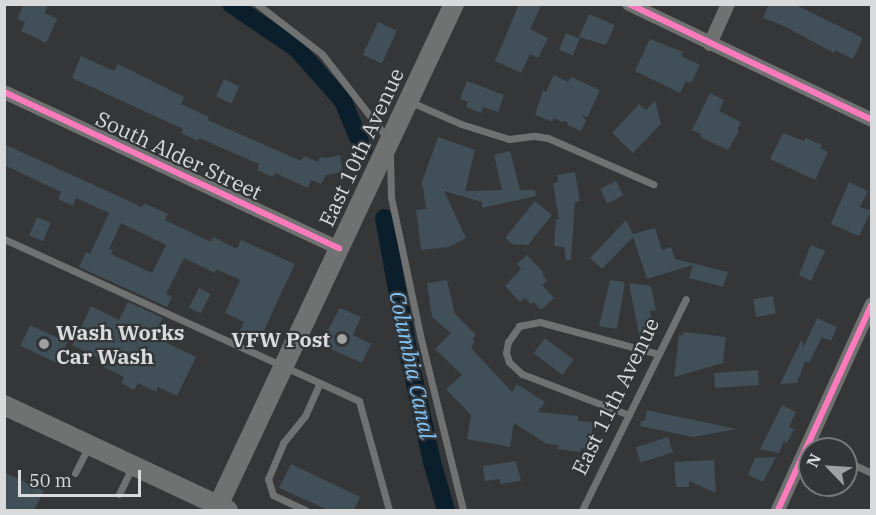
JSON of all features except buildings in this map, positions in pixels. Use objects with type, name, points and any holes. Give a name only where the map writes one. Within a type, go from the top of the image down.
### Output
[{"type":"main road","name":"East 10th Avenue","points":[[221,509],[284,366],[454,4]]},
{"type":"main road","points":[[4,405],[221,509]]},
{"type":"street","points":[[629,4],[872,120]]},
{"type":"street","points":[[710,44],[728,4]]},
{"type":"street","name":"South Alder Street","points":[[4,92],[339,248]]},
{"type":"street","points":[[818,437],[868,323],[872,304]]},
{"type":"street","points":[[778,510],[798,474]]},
{"type":"lane","points":[[257,4],[321,54],[390,141],[391,197],[420,335],[463,510]]},
{"type":"lane","points":[[409,101],[461,124],[509,139],[535,136],[548,138],[653,184]]},
{"type":"lane","points":[[4,239],[359,401],[389,510]]},
{"type":"lane","name":"East 11th Avenue","points":[[582,510],[686,299]]},
{"type":"lane","points":[[629,415],[522,374],[509,362],[508,342],[519,326],[540,322],[659,354]]},
{"type":"lane","points":[[305,510],[273,495],[268,479],[282,443],[305,416],[320,383]]},
{"type":"lane","points":[[75,473],[89,445]]},
{"type":"lane","points":[[119,494],[132,465]]},
{"type":"lane","points":[[858,467],[872,473]]},
{"type":"waterway","name":"Columbia Canal","points":[[231,4],[296,48],[343,101],[363,149]]},
{"type":"waterway","name":"Columbia Canal","points":[[384,218],[410,361],[432,462],[446,510]]},
{"type":"cycle path","points":[[629,4],[872,120]]},
{"type":"cycle path","points":[[4,92],[339,248]]},
{"type":"cycle path","points":[[778,510],[872,304]]},
{"type":"place","name":"VFW Post","points":[[342,339]]},
{"type":"place","name":"Wash Works Car Wash","points":[[44,344]]}]
